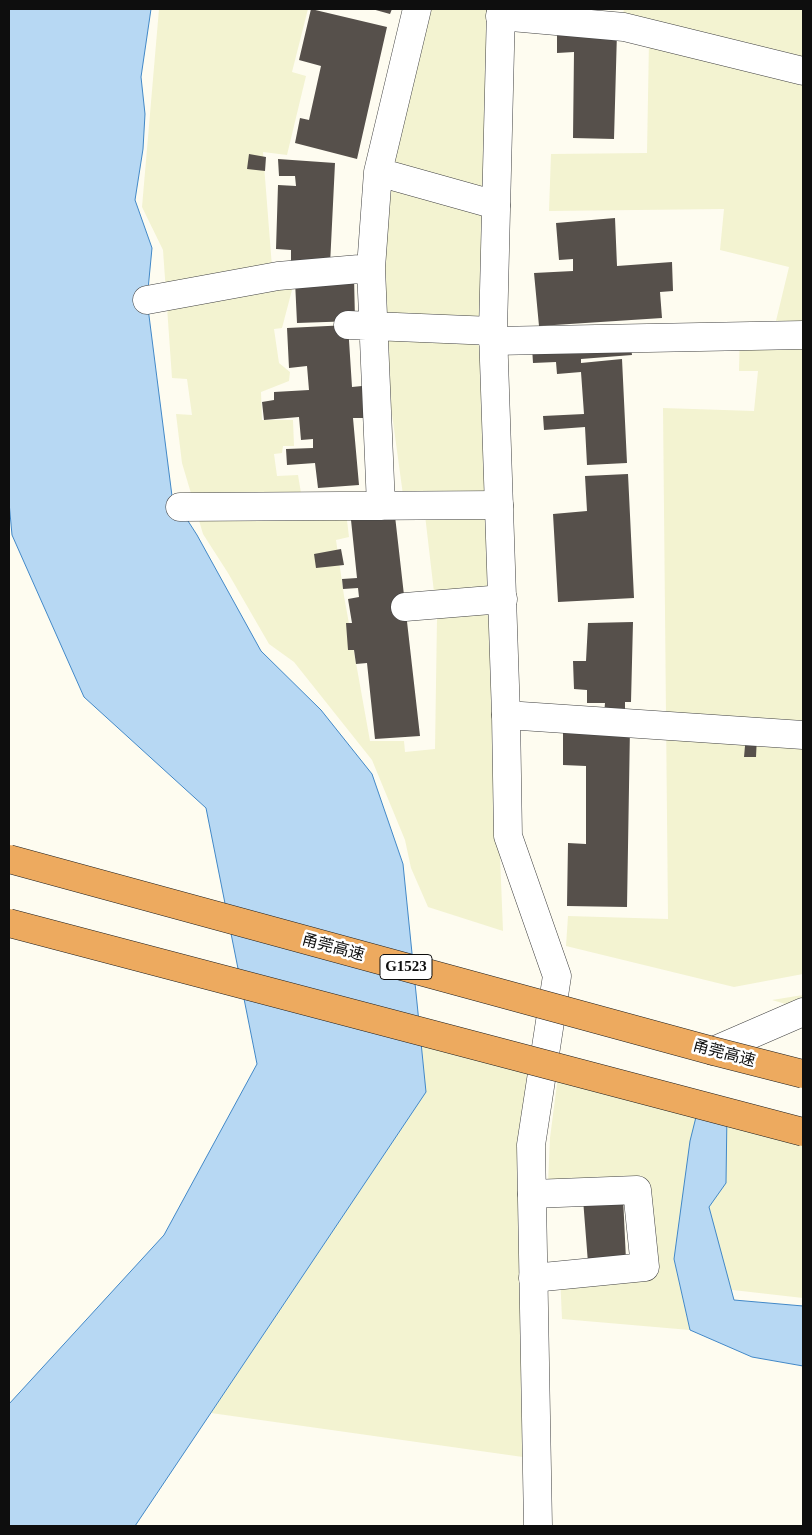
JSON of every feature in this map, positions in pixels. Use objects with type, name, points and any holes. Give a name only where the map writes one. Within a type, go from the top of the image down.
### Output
[{"type":"highway","name":"甬莞高速","points":[[9,859],[803,1074]]},
{"type":"highway","points":[[9,924],[803,1132]]},
{"type":"street","points":[[381,506],[361,326],[372,268],[378,172],[417,9]]},
{"type":"street","points":[[538,1526],[531,1145],[557,976],[508,836],[503,599],[493,336],[501,13],[624,27],[803,71]]},
{"type":"street","points":[[378,172],[496,205]]},
{"type":"street","points":[[147,300],[278,276],[372,268]]},
{"type":"street","points":[[361,326],[493,336],[803,335]]},
{"type":"street","points":[[180,507],[499,505]]},
{"type":"street","points":[[405,608],[503,599]]},
{"type":"street","points":[[506,715],[803,735]]},
{"type":"street","points":[[713,1051],[803,1012]]},
{"type":"street","points":[[532,1194],[636,1190],[645,1267],[533,1278]]},
{"type":"green space","points":[[159,9],[308,9],[292,72],[306,76],[287,155],[263,152],[272,267],[292,290],[282,328],[274,329],[279,363],[290,372],[289,381],[261,392],[262,420],[293,420],[294,446],[283,446],[282,453],[274,454],[277,476],[298,475],[304,511],[346,512],[349,537],[336,540],[370,741],[404,741],[405,752],[435,749],[437,618],[425,515],[403,495],[381,333],[386,299],[380,295],[387,180],[429,9],[492,9],[496,754],[503,931],[428,907],[411,868],[405,840],[372,760],[294,662],[269,644],[203,534],[182,463],[176,414],[192,415],[187,379],[172,378],[163,250],[142,207]]},
{"type":"green space","points":[[624,9],[803,9],[803,66],[622,20]]},
{"type":"green space","points":[[649,40],[803,80],[803,974],[734,987],[566,946],[568,916],[668,919],[663,408],[754,411],[758,371],[739,371],[740,327],[775,325],[789,267],[720,250],[724,209],[549,211],[551,154],[647,153]]},
{"type":"green space","points":[[803,995],[803,1009],[772,1000]]},
{"type":"green space","points":[[421,1041],[539,1063],[537,1459],[211,1413],[426,1092]]},
{"type":"green space","points":[[559,1068],[699,1105],[674,1259],[690,1330],[562,1319],[560,1275],[645,1267],[639,1183],[548,1183],[550,1138]]},
{"type":"green space","points":[[727,1124],[803,1142],[803,1298],[724,1289],[709,1207]]},
{"type":"water","points":[[9,9],[151,9],[141,77],[145,114],[143,149],[135,200],[152,248],[147,300],[172,496],[197,535],[261,651],[321,710],[372,774],[403,864],[426,1092],[135,1526],[9,1526],[9,1404],[164,1235],[257,1064],[206,808],[84,697],[12,535],[9,502]]},
{"type":"water","points":[[699,1105],[727,1112],[726,1183],[709,1207],[734,1300],[803,1306],[803,1366],[752,1357],[690,1330],[674,1259],[690,1141]]},
{"type":"building","points":[[311,9],[387,27],[357,159],[295,143],[300,118],[309,120],[321,66],[299,60]]},
{"type":"building","points":[[372,9],[392,9],[390,14]]},
{"type":"building","points":[[557,30],[617,32],[614,139],[573,138],[574,52],[557,53]]},
{"type":"building","points":[[249,154],[266,157],[265,171],[247,169]]},
{"type":"building","points":[[278,159],[335,163],[330,265],[291,263],[291,250],[276,249],[278,185],[296,186],[295,176],[279,176]]},
{"type":"building","points":[[615,218],[617,266],[672,262],[673,291],[660,292],[662,318],[539,326],[534,273],[573,271],[573,259],[559,260],[556,223]]},
{"type":"building","points":[[354,276],[355,321],[297,323],[295,281]]},
{"type":"building","points":[[348,325],[352,387],[362,386],[364,418],[353,418],[359,485],[318,488],[315,463],[287,465],[286,449],[313,448],[313,439],[301,440],[299,417],[264,420],[262,402],[274,400],[274,392],[309,390],[307,366],[289,368],[287,328]]},
{"type":"building","points":[[630,340],[632,355],[581,359],[581,363],[622,359],[627,463],[587,465],[585,427],[544,430],[543,416],[584,414],[581,372],[557,374],[556,362],[533,363],[532,347]]},
{"type":"building","points":[[628,474],[634,598],[558,602],[553,514],[587,511],[585,476]]},
{"type":"building","points":[[395,516],[420,736],[375,739],[367,663],[356,664],[354,650],[348,650],[346,623],[352,623],[348,599],[359,597],[358,588],[343,589],[342,579],[357,578],[351,520]]},
{"type":"building","points":[[341,549],[344,565],[316,568],[314,554]]},
{"type":"building","points":[[633,622],[631,702],[625,702],[625,715],[604,715],[605,703],[587,703],[587,690],[574,689],[573,661],[586,661],[588,623]]},
{"type":"building","points":[[563,727],[630,727],[627,907],[567,906],[568,843],[586,844],[586,766],[563,765]]},
{"type":"building","points":[[746,735],[757,736],[756,757],[744,757]]},
{"type":"building","points":[[623,1197],[626,1260],[588,1263],[583,1199]]}]
